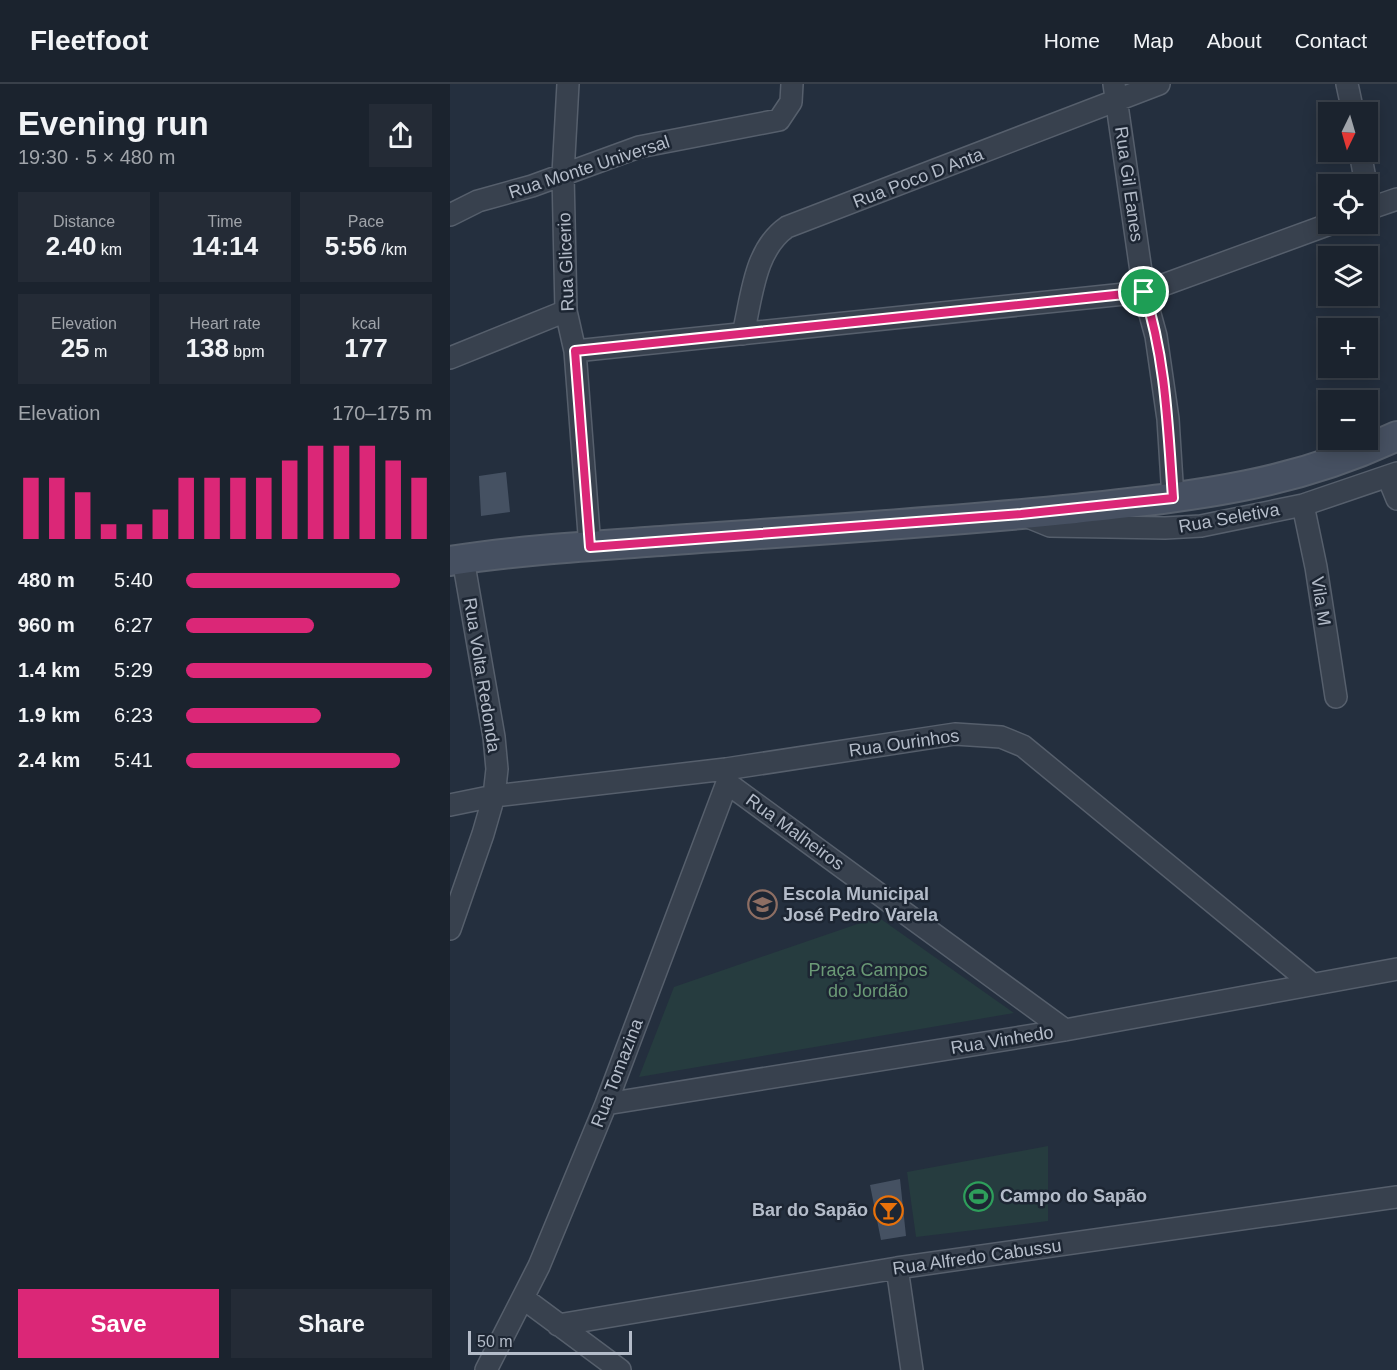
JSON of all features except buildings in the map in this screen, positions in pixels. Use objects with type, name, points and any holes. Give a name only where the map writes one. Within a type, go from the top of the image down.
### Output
[{"type":"main road","points":[[457,560],[590,547],[1021,514],[1173,498],[1232,490],[1298,475],[1397,436]]},
{"type":"street","name":"Rua Glicerio","points":[[568,84],[563,174],[566,311],[575,351],[590,547]]},
{"type":"street","name":"Rua Poco D Anta","points":[[743,334],[762,260],[772,241],[788,227],[1115,93],[1159,84]]},
{"type":"street","points":[[1347,84],[1351,102]]},
{"type":"street","name":"Rua Monte Universal","points":[[450,215],[478,201],[639,147],[779,120],[792,93]]},
{"type":"street","name":"Rua Gil Eanes","points":[[1115,93],[1144,292],[1156,336],[1168,418],[1173,498]]},
{"type":"street","points":[[1378,202],[1397,200]]},
{"type":"street","points":[[575,351],[1144,292],[1318,228]]},
{"type":"street","points":[[450,358],[566,311]]},
{"type":"street","points":[[1393,475],[1397,499]]},
{"type":"street","name":"Rua Seletiva","points":[[1021,514],[1050,526],[1166,528],[1201,526],[1303,505],[1393,475]]},
{"type":"street","name":"Vila M","points":[[1303,505],[1316,567],[1336,697]]},
{"type":"street","name":"Rua Volta Redonda","points":[[450,928],[470,876],[494,796],[496,769],[494,737],[457,560]]},
{"type":"street","name":"Rua Ourinhos","points":[[450,805],[494,796],[727,776],[955,734],[1001,737],[1023,746],[1311,983]]},
{"type":"street","name":"Rua Malheiros","points":[[727,776],[1065,1030]]},
{"type":"street","name":"Rua Tomazina","points":[[486,1370],[523,1298],[606,1104],[727,776]]},
{"type":"street","name":"Rua Vinhedo","points":[[606,1104],[1065,1030],[1397,969]]},
{"type":"street","name":"Rua Alfredo Cabussu","points":[[558,1325],[897,1268],[1397,1197]]},
{"type":"street","points":[[897,1268],[912,1370]]},
{"type":"street","points":[[523,1298],[620,1370]]},
{"type":"green space","name":"Praça Campos do Jordão","points":[[878,917],[1014,1013],[639,1077],[674,987]]},
{"type":"green space","name":"Campo do Sapão","points":[[1048,1146],[1048,1221],[916,1237],[907,1172]]},
{"type":"place","name":"Escola Municipal José Pedro Varela","points":[[762,904]]},
{"type":"place","name":"Campo do Sapão","points":[[979,1196]]},
{"type":"place","name":"Bar do Sapão","points":[[889,1210]]},
{"type":"route","points":[[1144,292],[1156,336],[1168,418],[1173,498],[1021,514],[590,547],[575,351],[1144,292]]}]
